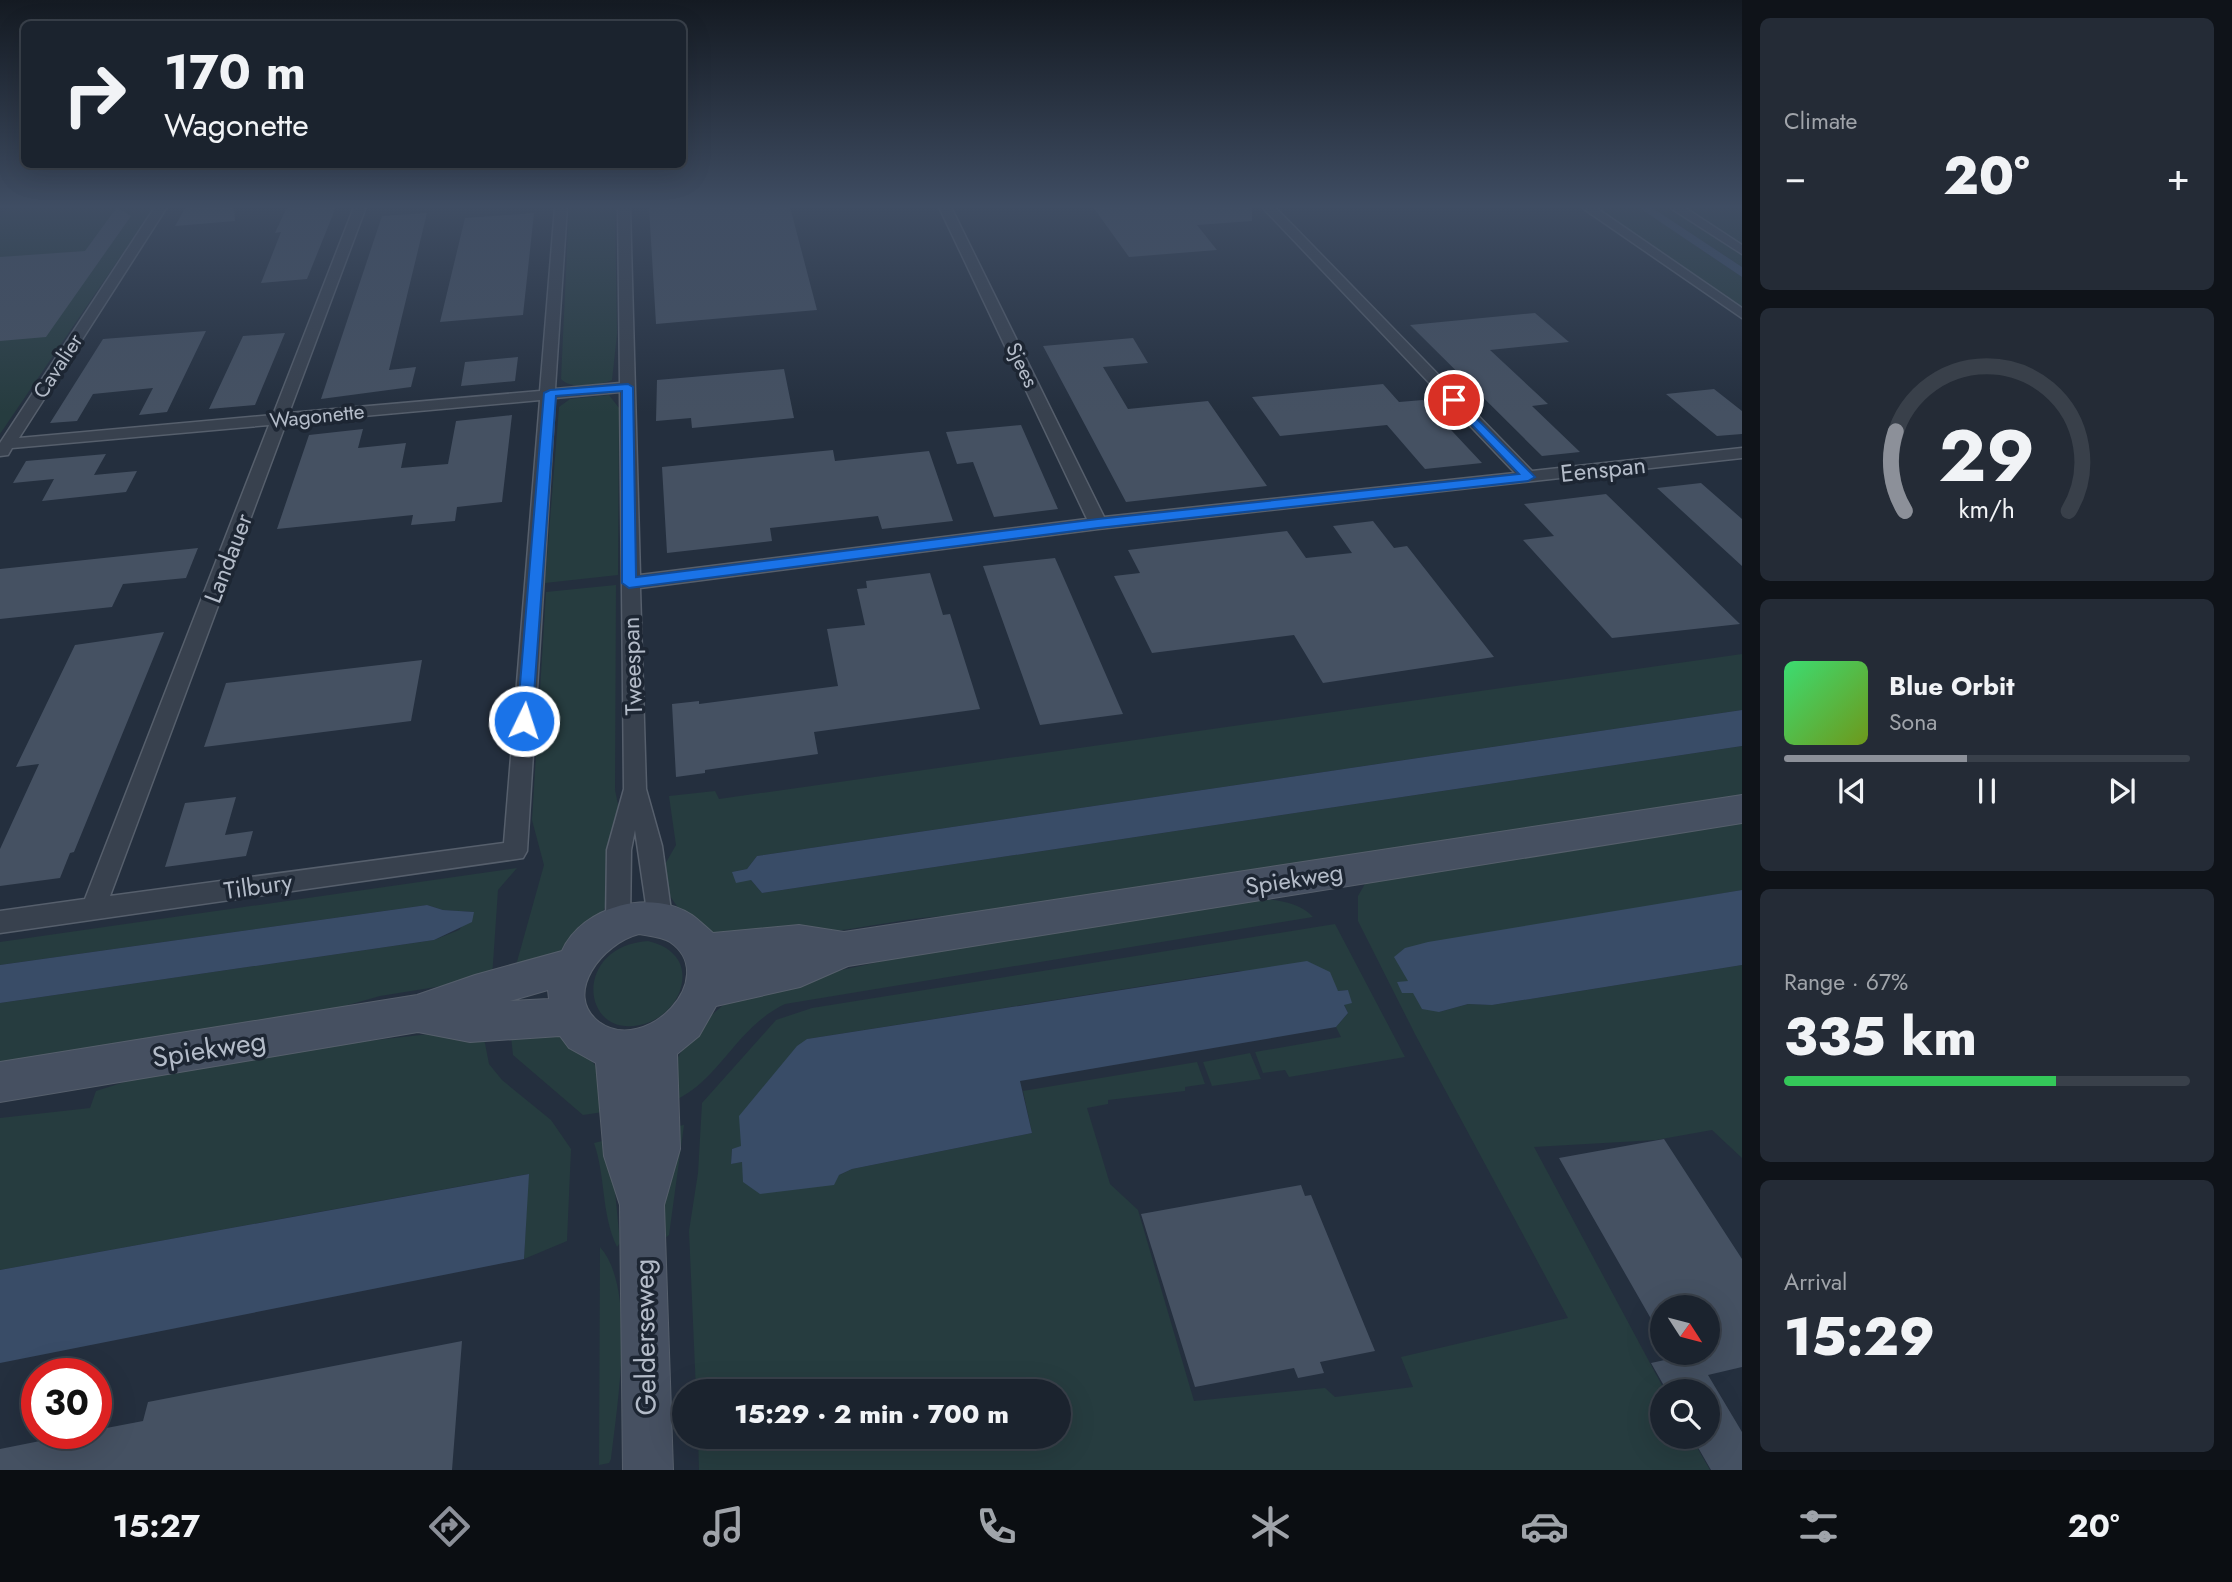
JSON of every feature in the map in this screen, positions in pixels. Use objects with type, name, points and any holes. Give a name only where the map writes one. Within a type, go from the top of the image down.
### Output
[{"type":"main road","name":"Spiekweg","points":[[706,990],[800,969],[845,949],[1742,809]]},
{"type":"main road","points":[[639,918],[660,918],[678,924],[693,936],[703,951],[707,970],[706,990],[696,1011],[680,1030],[657,1043],[637,1049],[615,1049],[596,1044],[581,1032],[571,1016],[566,992],[572,967],[583,948],[599,933],[618,923],[639,918]]},
{"type":"main road","name":"Spiekweg","points":[[703,951],[799,942],[845,949]]},
{"type":"main road","name":"Spiekweg","points":[[0,1082],[417,1014],[475,993],[572,967]]},
{"type":"main road","name":"Spiekweg","points":[[417,1014],[470,1023],[571,1016]]},
{"type":"main road","name":"Gelderseweg","points":[[642,1205],[659,1149],[657,1043]]},
{"type":"main road","name":"Gelderseweg","points":[[615,1049],[625,1156],[642,1205],[648,1470]]},
{"type":"street","name":"Cavalier","points":[[3,449],[116,276]]},
{"type":"street","name":"Landauer","points":[[93,909],[335,276]]},
{"type":"street","points":[[550,393],[557,276]]},
{"type":"street","name":"Tweespan","points":[[626,276],[629,583],[635,789],[651,846],[660,918]]},
{"type":"street","name":"Sjees","points":[[979,276],[1098,523]]},
{"type":"street","points":[[1334,276],[1528,477]]},
{"type":"street","points":[[1686,276],[1742,314]]},
{"type":"street","name":"Wagonette","points":[[3,449],[628,387]]},
{"type":"street","name":"Tilbury","points":[[0,922],[515,851],[550,393]]},
{"type":"street","name":"Eenspan","points":[[629,583],[1098,523],[1742,453]]},
{"type":"street","name":"Tweespan","points":[[618,923],[619,850],[635,789]]},
{"type":"green space","points":[[0,276],[107,276],[0,434]]},
{"type":"green space","points":[[566,276],[616,276],[617,334],[612,380],[578,386],[561,379]]},
{"type":"green space","points":[[1695,276],[1742,277],[1742,308]]},
{"type":"green space","points":[[609,395],[619,408],[618,575],[545,583],[559,407],[570,399]]},
{"type":"green space","points":[[616,585],[615,790],[628,853],[602,914],[559,957],[513,976],[544,865],[532,820],[546,592]]},
{"type":"green space","points":[[1742,654],[1742,710],[757,856],[747,869],[733,872],[751,880],[762,893],[1742,746],[1742,797],[1038,907],[921,918],[754,940],[714,936],[695,925],[674,902],[660,873],[676,845],[669,796],[715,791],[719,799]]},
{"type":"green space","points":[[1742,823],[1742,890],[1405,949],[1412,986],[1439,1012],[1468,1004],[1492,1005],[1742,965],[1742,1158],[1712,1130],[1656,1140],[1534,1147],[1659,1379],[1650,1379],[1650,1449],[1698,1449],[1710,1470],[699,1470],[698,1449],[1071,1449],[1071,1379],[695,1379],[689,1231],[698,1173],[702,1103],[776,1020],[812,1008],[1335,924],[1405,1057],[1289,1077],[1285,1070],[1263,1073],[1255,1052],[1341,1037],[1336,1027],[1348,1013],[1344,1004],[1349,996],[1348,990],[1338,991],[1239,971],[807,1039],[741,1147],[732,1149],[731,1164],[742,1162],[839,1175],[852,1169],[1032,1133],[1023,1091],[1197,1062],[1205,1084],[1185,1087],[1185,1091],[1108,1100],[1108,1104],[1087,1108],[1110,1184],[1138,1210],[1194,1401],[1325,1388],[1335,1397],[1413,1387],[1401,1357],[1568,1318],[1416,1036],[1358,921],[1358,896],[1366,882]]},
{"type":"green space","points":[[517,868],[498,890],[492,978],[380,996],[288,1022],[0,1062],[0,1003],[434,940],[459,930],[474,912],[443,910],[427,905],[0,965],[0,942]]},
{"type":"green space","points":[[1265,899],[1297,906],[1313,917],[785,1004],[754,1026],[705,1079],[676,1100],[669,1074],[676,1061],[699,1028],[741,992],[1015,932]]},
{"type":"green space","points":[[648,941],[670,951],[679,962],[682,978],[677,998],[665,1012],[650,1022],[627,1026],[609,1021],[598,1009],[594,993],[596,976],[605,959],[623,947]]},
{"type":"green space","points":[[510,1027],[561,1032],[589,1057],[602,1075],[610,1111],[583,1115],[513,1055]]},
{"type":"green space","points":[[482,1028],[489,1064],[502,1080],[551,1120],[571,1149],[567,1241],[524,1259],[528,1174],[0,1270],[0,1118],[90,1108],[96,1091],[169,1068],[262,1053]]},
{"type":"green space","points":[[1250,1053],[1261,1079],[1212,1086],[1203,1062]]},
{"type":"green space","points":[[684,1125],[669,1235],[664,1239],[667,1128]]},
{"type":"green space","points":[[610,1139],[620,1243],[617,1247],[608,1221],[594,1143]]},
{"type":"green space","points":[[600,1247],[611,1266],[618,1290],[622,1348],[611,1459],[609,1463],[599,1465]]},
{"type":"water","points":[[1742,710],[1742,746],[762,893],[751,880],[736,883],[732,872],[747,869],[757,856]]},
{"type":"water","points":[[1742,890],[1742,965],[1492,1005],[1468,1004],[1439,1012],[1422,1009],[1413,993],[1402,993],[1397,982],[1408,981],[1394,957],[1405,948]]},
{"type":"water","points":[[427,905],[443,910],[474,912],[472,922],[434,940],[0,1003],[0,965]]},
{"type":"water","points":[[1307,961],[1330,972],[1338,991],[1348,990],[1352,1003],[1344,1005],[1348,1013],[1336,1027],[1020,1081],[1032,1133],[852,1169],[839,1175],[834,1185],[760,1194],[743,1182],[742,1162],[731,1164],[732,1149],[741,1146],[739,1116],[797,1046],[807,1039]]},
{"type":"water","points":[[529,1174],[524,1259],[0,1363],[0,1270]]},
{"type":"building","points":[[0,276],[89,276],[46,337],[0,341]]},
{"type":"building","points":[[264,276],[308,276],[307,279],[261,283]]},
{"type":"building","points":[[362,276],[412,276],[389,370],[416,367],[411,387],[321,399]]},
{"type":"building","points":[[451,276],[527,276],[523,315],[440,322]]},
{"type":"building","points":[[653,276],[808,276],[817,310],[656,324]]},
{"type":"building","points":[[1535,313],[1569,342],[1490,350],[1548,404],[1532,406],[1580,452],[1542,456],[1410,325]]},
{"type":"building","points":[[206,331],[167,412],[139,415],[153,388],[93,394],[77,421],[50,423],[103,339]]},
{"type":"building","points":[[285,333],[255,405],[209,409],[243,336]]},
{"type":"building","points":[[1133,338],[1148,363],[1103,367],[1128,409],[1208,401],[1267,486],[1126,502],[1043,346]]},
{"type":"building","points":[[518,357],[515,381],[461,386],[465,362]]},
{"type":"building","points":[[784,369],[794,418],[692,428],[691,418],[656,421],[657,380]]},
{"type":"building","points":[[1383,384],[1399,402],[1423,400],[1482,463],[1425,469],[1387,425],[1280,436],[1252,397]]},
{"type":"building","points":[[1714,389],[1742,411],[1742,434],[1717,436],[1666,394]]},
{"type":"building","points":[[512,415],[502,502],[457,507],[455,521],[411,525],[413,515],[277,529],[309,435],[363,429],[358,448],[406,443],[401,468],[448,464],[456,421]]},
{"type":"building","points":[[1021,425],[1058,509],[994,517],[973,462],[957,464],[946,432]]},
{"type":"building","points":[[833,450],[835,461],[929,451],[953,521],[882,529],[878,516],[770,528],[772,541],[667,553],[662,467]]},
{"type":"building","points":[[106,454],[94,475],[137,471],[126,492],[42,501],[54,479],[13,483],[26,461]]},
{"type":"building","points":[[1701,483],[1742,519],[1742,566],[1657,488]]},
{"type":"building","points":[[1606,494],[1740,624],[1612,638],[1523,540],[1554,536],[1524,504]]},
{"type":"building","points":[[1373,521],[1394,548],[1407,546],[1494,657],[1323,683],[1294,635],[1152,653],[1114,576],[1140,573],[1128,550],[1287,531],[1306,558],[1352,553],[1333,526]]},
{"type":"building","points":[[198,548],[186,578],[123,584],[112,607],[0,619],[0,569]]},
{"type":"building","points":[[1055,558],[1123,714],[1040,725],[983,566]]},
{"type":"building","points":[[930,573],[943,615],[950,614],[980,709],[814,732],[818,754],[705,770],[705,773],[676,777],[672,704],[699,701],[699,704],[838,686],[827,629],[865,625],[857,589],[867,588],[866,581]]},
{"type":"building","points":[[164,632],[74,852],[70,853],[60,878],[0,886],[0,849],[39,764],[16,767],[75,645]]},
{"type":"building","points":[[422,660],[411,721],[204,747],[226,683]]},
{"type":"building","points":[[236,797],[225,835],[253,831],[246,856],[165,867],[185,803]]},
{"type":"building","points":[[1664,1139],[1742,1259],[1742,1367],[1708,1375],[1710,1379],[1660,1379],[1652,1365],[1720,1365],[1720,1295],[1650,1295],[1650,1317],[1559,1158]]},
{"type":"building","points":[[1301,1185],[1305,1196],[1311,1195],[1375,1351],[1320,1362],[1324,1373],[1298,1378],[1294,1368],[1195,1387],[1141,1214]]},
{"type":"building","points":[[462,1341],[452,1470],[0,1470],[0,1449],[21,1445],[21,1449],[112,1449],[112,1427],[143,1421],[148,1402]]},
{"type":"building","points":[[1720,1395],[1742,1432],[1742,1470],[1711,1470],[1699,1449],[1720,1449]]},
{"type":"route","points":[[524,721],[550,393],[628,387],[629,583],[1098,523],[1528,477],[1454,400]]}]
